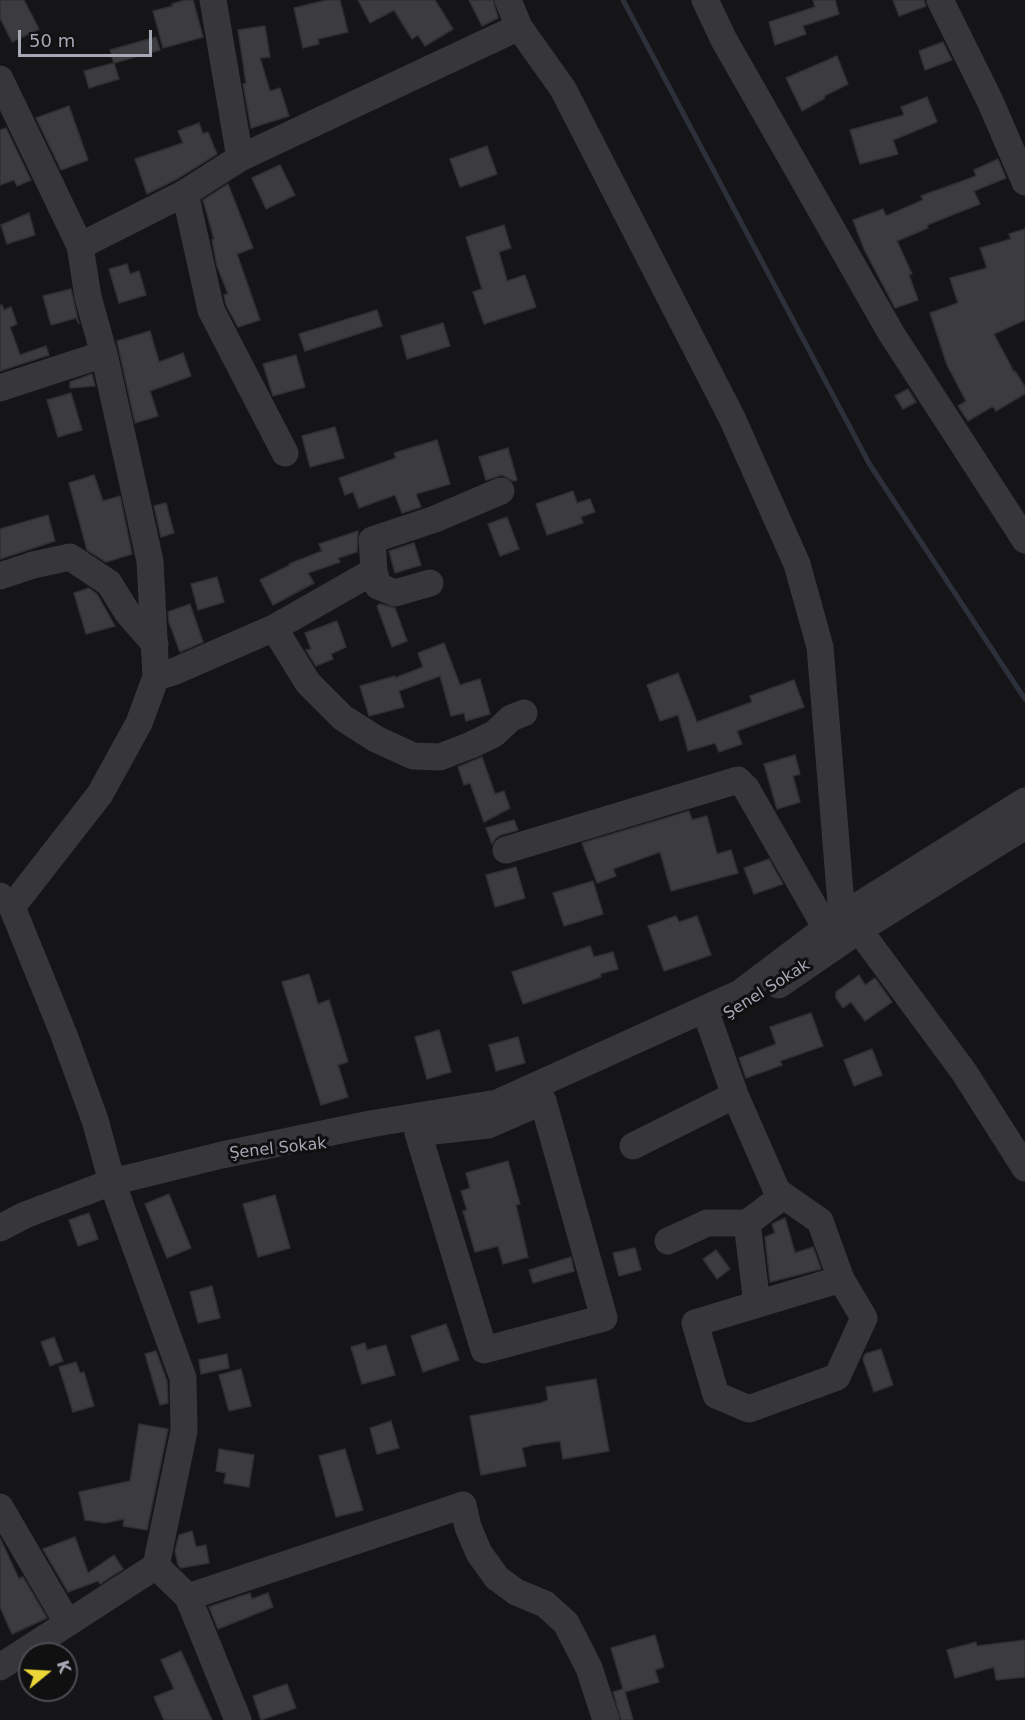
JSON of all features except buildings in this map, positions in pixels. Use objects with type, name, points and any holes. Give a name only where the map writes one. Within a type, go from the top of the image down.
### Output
[{"type":"street","points":[[213,0],[240,158]]},
{"type":"street","points":[[508,0],[519,27],[569,100],[732,418],[797,564],[820,647],[842,925]]},
{"type":"street","points":[[705,0],[724,40],[891,333],[1025,540]]},
{"type":"street","points":[[940,0],[990,100],[1025,182]]},
{"type":"street","points":[[80,246],[185,193],[240,158],[519,27]]},
{"type":"street","points":[[0,79],[80,246],[88,297],[104,354],[150,561],[156,676],[139,723],[100,794],[6,901],[64,1035],[94,1120],[112,1182],[183,1378],[184,1431],[156,1566],[0,1667]]},
{"type":"street","points":[[185,193],[211,310],[285,453]]},
{"type":"street","points":[[0,388],[104,354]]},
{"type":"street","points":[[430,583],[395,593],[378,585],[374,571],[372,540],[435,519],[501,491]]},
{"type":"street","points":[[0,576],[33,565],[70,557],[109,583],[128,612],[155,644]]},
{"type":"street","points":[[156,676],[173,672],[274,628],[374,571]]},
{"type":"street","points":[[274,628],[308,683],[343,718],[376,739],[413,756],[440,757],[494,734],[512,718],[524,714]]},
{"type":"street","points":[[506,850],[738,780],[746,788],[842,925],[963,1072],[1025,1168]]},
{"type":"street","name":"Şenel Sokak","points":[[222,1155],[370,1124],[497,1103],[740,993],[842,925],[1018,818]]},
{"type":"street","name":"Şenel Sokak","points":[[222,1155],[488,1125],[615,1070],[746,1007],[842,925]]},
{"type":"street","points":[[710,1024],[735,1095],[777,1191],[820,1221],[841,1279],[864,1318],[837,1377],[749,1409],[716,1395],[695,1323],[841,1279]]},
{"type":"street","points":[[633,1146],[735,1095]]},
{"type":"street","points":[[418,1133],[484,1350],[604,1318],[543,1101]]},
{"type":"street","points":[[0,1228],[25,1215],[112,1182],[222,1155]]},
{"type":"street","points":[[668,1241],[707,1223],[747,1223],[783,1196]]},
{"type":"street","points":[[747,1223],[757,1304]]},
{"type":"street","points":[[188,1597],[463,1505],[468,1527],[479,1553],[497,1578],[516,1592],[545,1604],[566,1623],[589,1668],[606,1720]]},
{"type":"street","points":[[0,1507],[67,1622]]},
{"type":"street","points":[[156,1566],[188,1597],[238,1720]]},
{"type":"waterway","points":[[623,0],[870,465],[1025,699]]}]
